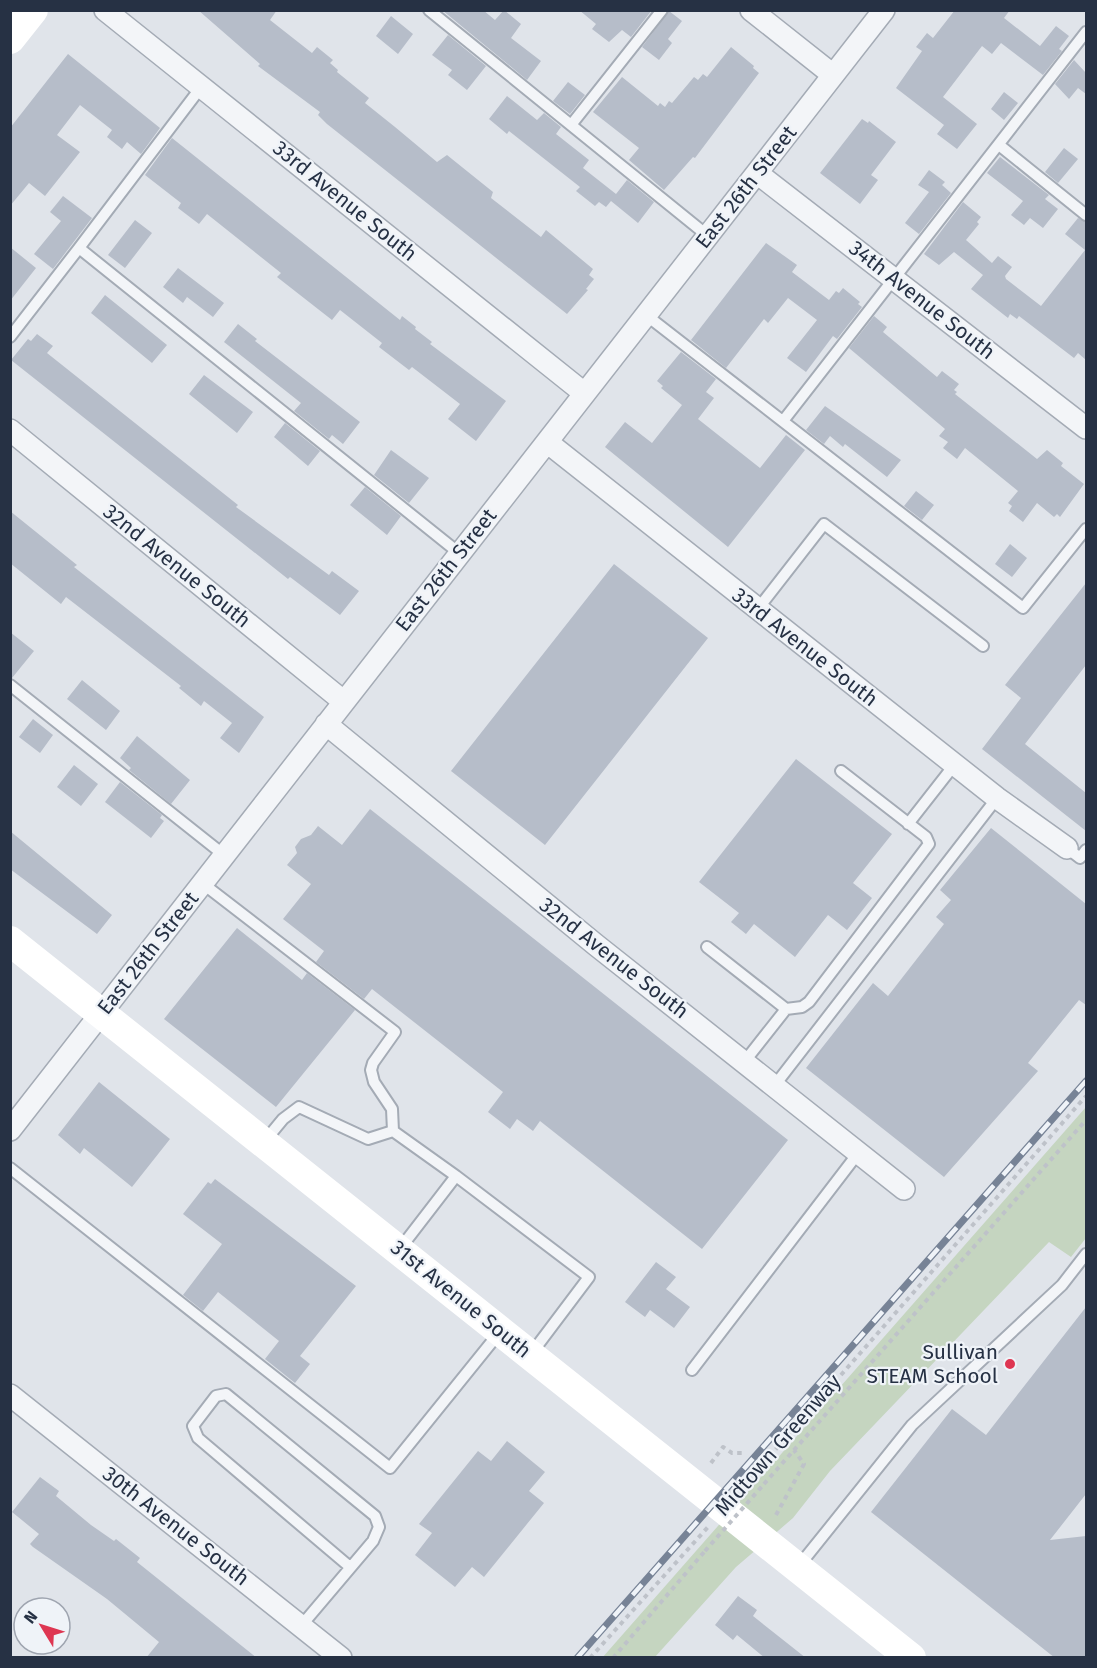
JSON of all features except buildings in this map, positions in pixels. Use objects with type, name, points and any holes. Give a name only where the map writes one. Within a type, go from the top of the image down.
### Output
[{"type":"street","points":[[10,39],[33,10]]},
{"type":"street","name":"33rd Avenue South","points":[[105,10],[584,393]]},
{"type":"street","points":[[751,10],[833,75]]},
{"type":"street","name":"East 26th Street","points":[[10,1130],[884,10]]},
{"type":"street","name":"34th Avenue South","points":[[757,173],[1086,428]]},
{"type":"street","name":"32nd Avenue South","points":[[10,430],[343,701]]},
{"type":"street","name":"33rd Avenue South","points":[[547,442],[997,798],[1077,849]]},
{"type":"street","name":"32nd Avenue South","points":[[326,724],[596,945],[745,1060],[904,1189]]},
{"type":"street","name":"31st Avenue South","points":[[10,941],[911,1658]]},
{"type":"street","name":"30th Avenue South","points":[[10,1395],[341,1658]]},
{"type":"lane","points":[[429,10],[708,236]]},
{"type":"lane","points":[[571,125],[662,10]]},
{"type":"lane","points":[[783,421],[1086,32]]},
{"type":"lane","points":[[10,337],[202,86]]},
{"type":"lane","points":[[999,145],[1086,214]]},
{"type":"lane","points":[[79,248],[459,553]]},
{"type":"lane","points":[[646,315],[1023,608],[1086,529]]},
{"type":"lane","points":[[757,610],[824,524],[983,646]]},
{"type":"lane","points":[[10,685],[224,855]]},
{"type":"lane","points":[[908,824],[955,764]]},
{"type":"lane","points":[[745,1060],[786,1009],[802,1007],[808,1002],[929,844],[926,837],[841,771]]},
{"type":"lane","points":[[775,1084],[997,798]]},
{"type":"lane","points":[[202,883],[394,1032],[373,1063],[371,1070],[374,1082],[392,1109],[393,1131]]},
{"type":"lane","points":[[707,947],[786,1009]]},
{"type":"lane","points":[[264,1142],[283,1119],[299,1107],[368,1139],[393,1131]]},
{"type":"lane","points":[[393,1131],[589,1277],[530,1354]]},
{"type":"lane","points":[[692,1370],[859,1152]]},
{"type":"lane","points":[[10,1168],[390,1468],[501,1331]]},
{"type":"lane","points":[[399,1250],[456,1176]]},
{"type":"lane","points":[[798,1568],[912,1425],[1062,1285],[1086,1254]]},
{"type":"lane","points":[[301,1626],[373,1541],[379,1527],[375,1516],[226,1394],[216,1396],[193,1426],[198,1438],[350,1567]]},
{"type":"path","points":[[753,1475],[1086,1096]]},
{"type":"path","name":"Midtown Greenway","points":[[613,1658],[1086,1120]]},
{"type":"path","points":[[711,1463],[723,1447],[732,1453],[744,1454]]},
{"type":"path","points":[[777,1515],[804,1464],[794,1450]]},
{"type":"path","points":[[590,1658],[694,1543]]},
{"type":"green space","points":[[1086,1107],[1086,1238],[1071,1257],[1049,1242],[830,1471],[793,1518],[736,1567],[655,1657],[602,1658]]},
{"type":"railway","points":[[577,1658],[1086,1081]]},
{"type":"place","name":"Sullivan STEAM School","points":[[1010,1364]]}]
